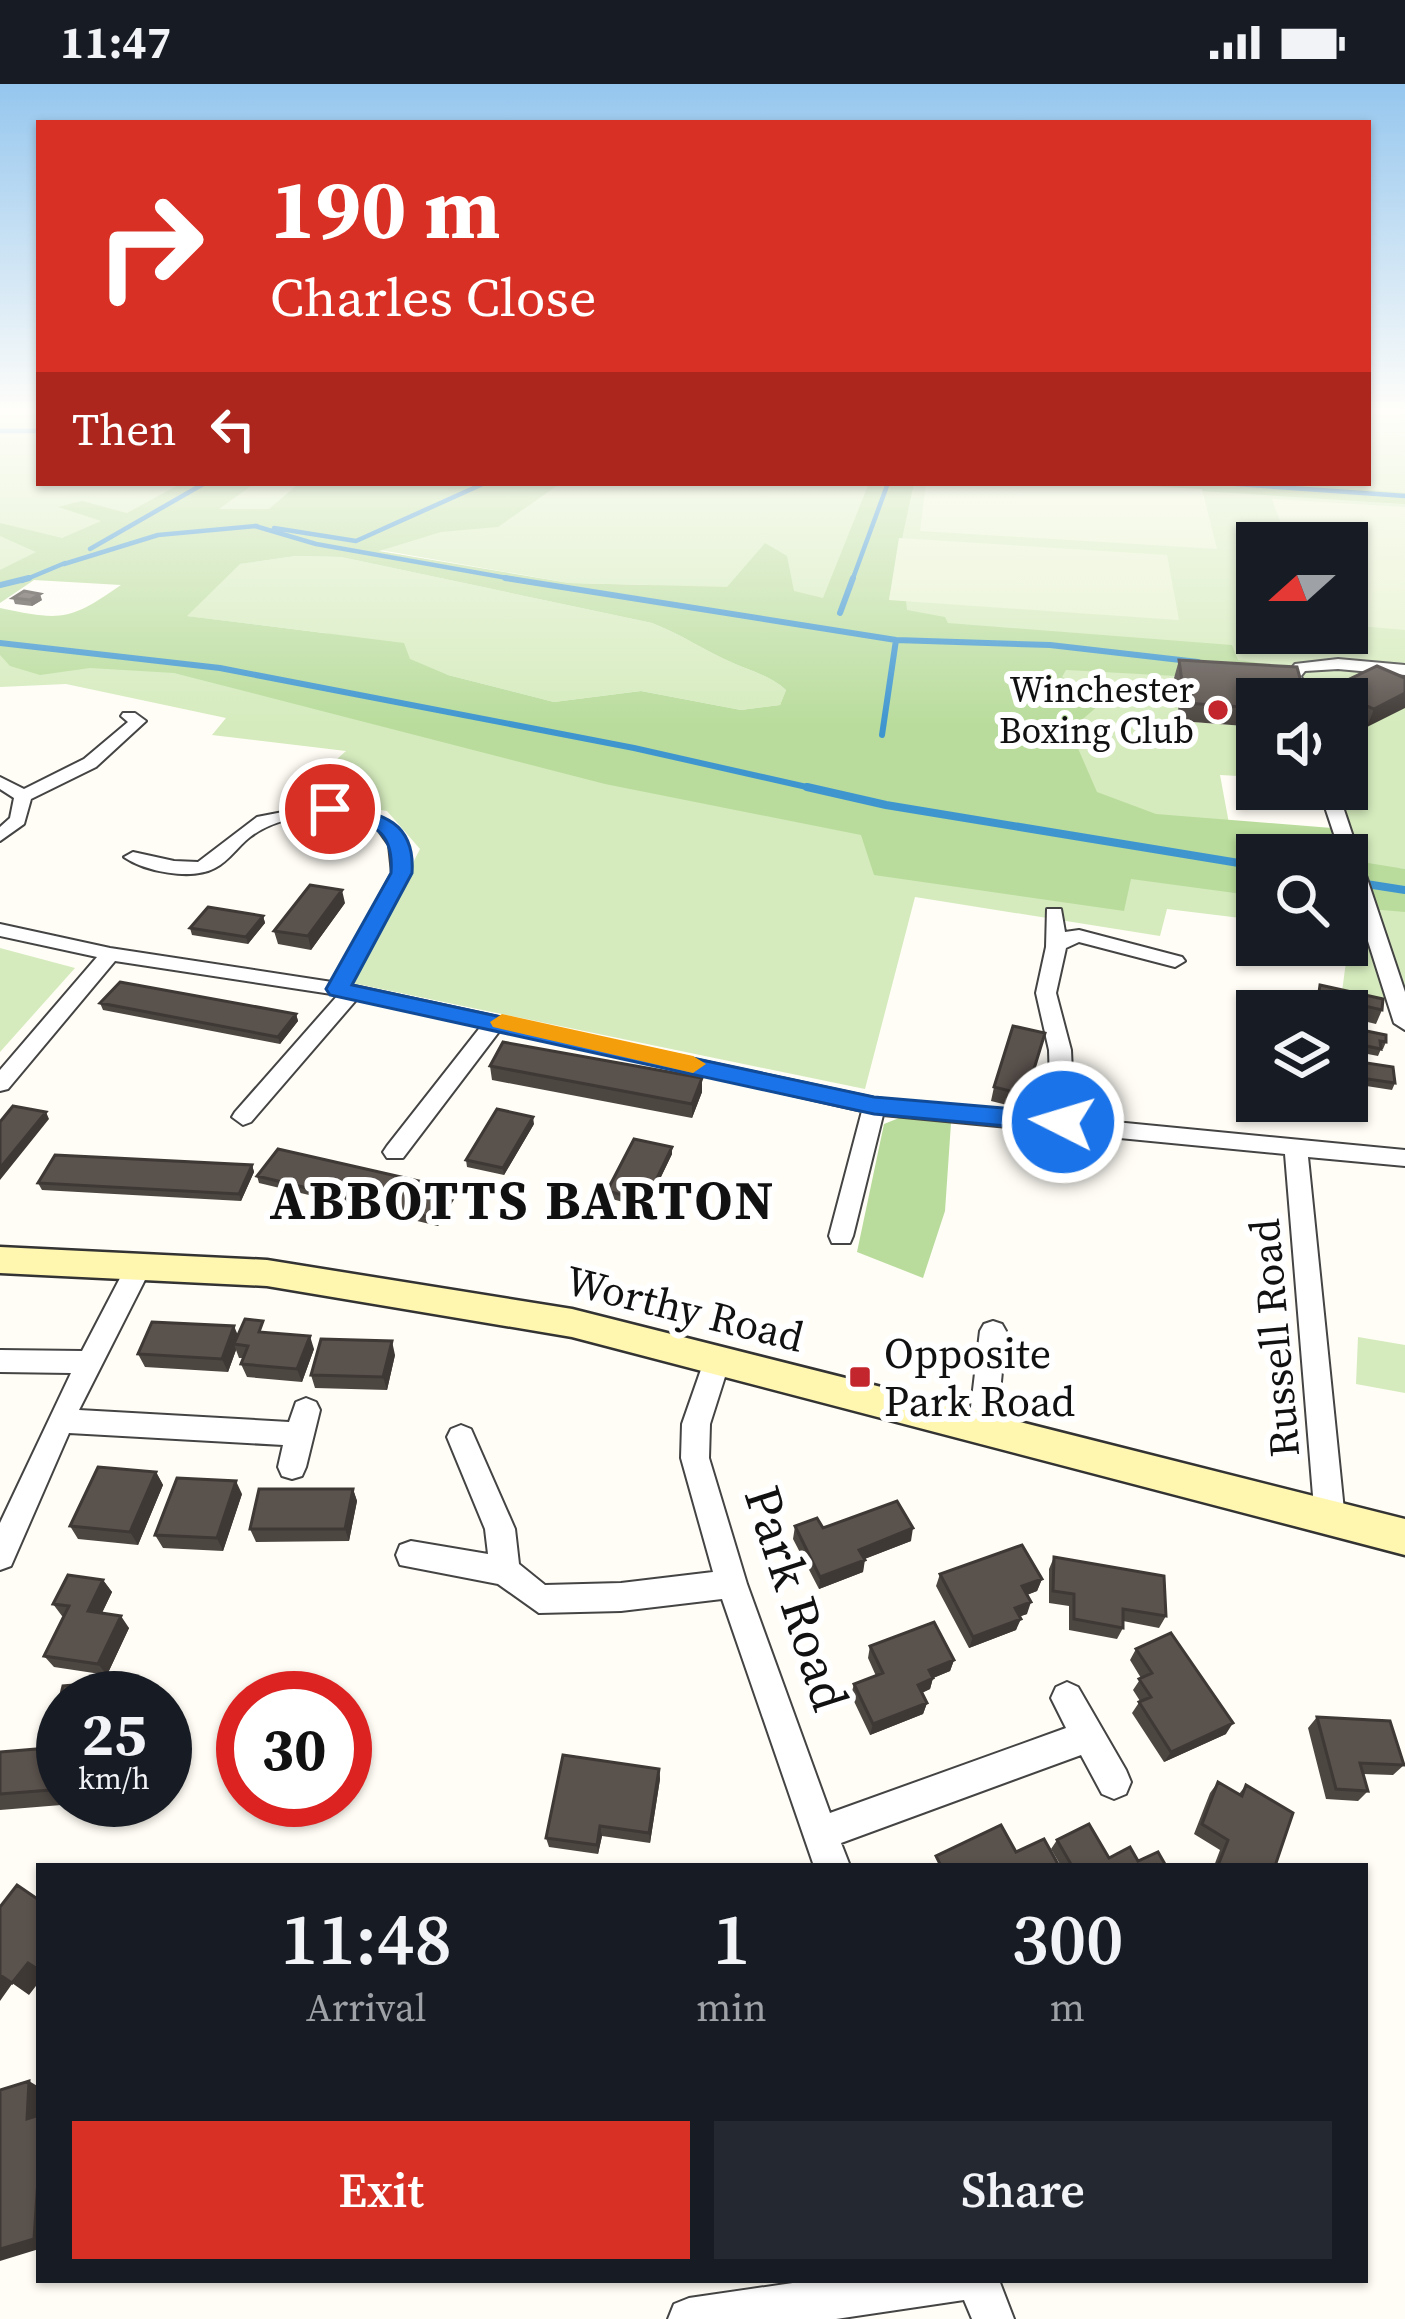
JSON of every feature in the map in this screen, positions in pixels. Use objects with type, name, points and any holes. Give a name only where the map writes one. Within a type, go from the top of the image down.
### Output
[{"type":"main road","name":"Worthy Road","points":[[0,1260],[267,1273],[572,1323],[1405,1537]]},
{"type":"street","points":[[1295,678],[1300,667],[1338,664],[1405,670]]},
{"type":"street","points":[[22,796],[90,763],[138,721],[128,716]]},
{"type":"street","points":[[0,782],[22,796]]},
{"type":"street","points":[[0,836],[18,820],[22,796]]},
{"type":"street","points":[[133,857],[195,869],[214,862],[237,837],[292,812],[330,809],[377,820],[392,831],[403,852],[401,873],[345,991],[243,1117]]},
{"type":"street","points":[[1334,810],[1405,1023]]},
{"type":"street","points":[[1054,914],[1056,947],[1046,993],[1060,1050],[1063,1122]]},
{"type":"street","points":[[0,930],[110,954],[345,991],[496,1021],[874,1106],[1405,1158]]},
{"type":"street","points":[[1056,947],[1064,938],[1079,936],[1175,961]]},
{"type":"street","points":[[0,1084],[110,954]]},
{"type":"street","points":[[395,1152],[496,1021]]},
{"type":"street","points":[[842,1236],[874,1106]]},
{"type":"street","name":"Russell Road","points":[[1296,1149],[1330,1520]]},
{"type":"street","points":[[0,1556],[60,1421],[140,1264]]},
{"type":"street","points":[[982,1432],[993,1331]]},
{"type":"street","name":"Park Road","points":[[717,1360],[696,1424],[695,1458],[732,1584],[826,1850]]},
{"type":"street","points":[[0,1361],[90,1362]]},
{"type":"street","points":[[60,1421],[303,1422],[292,1467]]},
{"type":"street","points":[[461,1437],[500,1529],[505,1570]]},
{"type":"street","points":[[411,1555],[505,1570],[539,1599],[621,1598],[732,1584]]},
{"type":"street","points":[[1067,1698],[1114,1783]]},
{"type":"street","points":[[826,1850],[1089,1736]]},
{"type":"street","points":[[689,2319],[940,2283]]},
{"type":"street","points":[[979,2283],[993,2319]]},
{"type":"green space","points":[[0,517],[143,517],[0,585]]},
{"type":"green space","points":[[90,517],[512,517],[498,527],[441,532],[379,551],[569,583],[727,587],[765,543],[787,556],[794,591],[823,598],[855,517],[907,517],[889,599],[906,601],[907,610],[945,617],[948,623],[1232,645],[1238,660],[1287,666],[1283,678],[1236,679],[1066,670],[1062,677],[1095,695],[1099,705],[1070,730],[1097,792],[1156,814],[1332,828],[1333,834],[1236,834],[1236,893],[1131,879],[1124,911],[874,875],[861,835],[605,784],[174,673],[90,668],[40,675],[10,666],[0,655],[0,608],[64,615],[89,606],[121,585],[34,580],[0,603],[0,570],[36,552],[0,536],[0,523],[62,538],[101,521]],"holes":[[[296,556],[341,557],[652,623],[767,677],[786,690],[780,705],[741,710],[641,691],[554,702],[448,675],[410,659],[404,643],[187,616],[240,564]]]},
{"type":"green space","points":[[192,517],[1405,517],[1405,869],[1368,866],[1368,834],[1341,834],[1334,810],[1368,810],[1368,678],[1300,678],[1299,667],[1171,653],[1180,721],[1236,725],[1236,776],[1220,775],[1233,845],[916,801],[939,626],[651,585],[569,583]]},
{"type":"green space","points":[[922,517],[1209,517],[1217,549],[920,531]]},
{"type":"green space","points":[[1279,517],[1405,517],[1405,630],[1368,627],[1368,522],[1280,522]]},
{"type":"green space","points":[[899,538],[1167,555],[1179,620],[889,600]]},
{"type":"green space","points":[[296,556],[341,557],[652,623],[786,690],[780,705],[741,710],[641,691],[554,702],[448,675],[325,633],[186,616],[239,564]]},
{"type":"green space","points":[[0,644],[218,667],[1236,871],[1236,917],[1167,909],[1160,936],[915,897],[865,1089],[352,983],[420,849],[387,811],[296,796],[346,751],[212,735],[226,718],[66,684],[0,687]]},
{"type":"green space","points":[[1368,863],[1405,869],[1405,912],[1368,909]]},
{"type":"green space","points":[[1368,891],[1405,897],[1405,1005],[1368,997],[1368,990],[1342,990],[1345,966],[1368,966]]},
{"type":"green space","points":[[0,948],[75,968],[0,1052]]},
{"type":"green space","points":[[904,1116],[951,1123],[945,1211],[923,1278],[857,1252],[884,1124]]},
{"type":"green space","points":[[1358,1337],[1405,1345],[1405,1393],[1356,1384]]},
{"type":"building","points":[[24,591],[40,594],[30,600],[13,598]]},
{"type":"building","points":[[1179,660],[1297,667],[1300,678],[1236,678],[1236,707],[1185,703]]},
{"type":"building","points":[[1377,666],[1405,678],[1405,693],[1374,709],[1368,706],[1368,678],[1352,678]]},
{"type":"building","points":[[310,885],[342,890],[308,936],[274,931]]},
{"type":"building","points":[[208,907],[263,916],[246,937],[190,928]]},
{"type":"building","points":[[120,982],[296,1014],[278,1037],[100,1003]]},
{"type":"building","points":[[1368,996],[1383,999],[1382,1010],[1368,1007]]},
{"type":"building","points":[[1013,1026],[1045,1033],[1026,1095],[994,1087]]},
{"type":"building","points":[[1368,1031],[1386,1035],[1386,1042],[1380,1041],[1381,1049],[1368,1046]]},
{"type":"building","points":[[503,1042],[702,1078],[692,1104],[490,1066]]},
{"type":"building","points":[[1368,1063],[1393,1067],[1395,1083],[1368,1079]]},
{"type":"building","points":[[13,1106],[46,1112],[0,1168],[0,1122]]},
{"type":"building","points":[[497,1109],[533,1117],[503,1168],[466,1160]]},
{"type":"building","points":[[634,1139],[672,1147],[646,1201],[607,1191]]},
{"type":"building","points":[[278,1149],[454,1189],[437,1219],[257,1176]]},
{"type":"building","points":[[55,1155],[252,1165],[239,1194],[38,1183]]},
{"type":"building","points":[[245,1319],[263,1321],[259,1332],[310,1336],[297,1369],[241,1364],[248,1346],[234,1344]]},
{"type":"building","points":[[152,1322],[234,1326],[222,1359],[138,1354]]},
{"type":"building","points":[[321,1339],[392,1341],[383,1377],[311,1375]]},
{"type":"building","points":[[98,1467],[156,1472],[130,1532],[70,1526]]},
{"type":"building","points":[[177,1478],[236,1481],[217,1538],[155,1535]]},
{"type":"building","points":[[259,1489],[353,1489],[345,1529],[250,1529]]},
{"type":"building","points":[[897,1501],[913,1528],[859,1550],[865,1560],[820,1577],[795,1526],[817,1518],[823,1528]]},
{"type":"building","points":[[1022,1545],[1042,1579],[1022,1586],[1031,1602],[1015,1608],[1021,1619],[973,1637],[940,1574]]},
{"type":"building","points":[[1054,1557],[1164,1576],[1166,1616],[1123,1609],[1123,1628],[1074,1619],[1074,1594],[1053,1591]]},
{"type":"building","points":[[68,1575],[103,1580],[88,1611],[121,1616],[98,1664],[44,1656],[69,1606],[53,1604]]},
{"type":"building","points":[[934,1622],[954,1660],[929,1670],[933,1678],[918,1685],[927,1703],[873,1724],[854,1684],[883,1673],[870,1646]]},
{"type":"building","points":[[1171,1633],[1233,1723],[1171,1752],[1139,1702],[1151,1697],[1139,1679],[1152,1673],[1136,1649]]},
{"type":"building","points":[[1317,1717],[1390,1721],[1404,1765],[1360,1763],[1368,1791],[1336,1789]]},
{"type":"building","points":[[36,1749],[36,1791],[0,1794],[0,1752]]},
{"type":"building","points":[[563,1755],[659,1769],[649,1833],[600,1826],[597,1845],[546,1838]]},
{"type":"building","points":[[1218,1782],[1242,1796],[1246,1785],[1293,1813],[1276,1863],[1219,1863],[1228,1840],[1202,1824]]},
{"type":"building","points":[[1089,1824],[1109,1858],[1130,1847],[1138,1861],[1158,1852],[1164,1863],[1070,1863],[1057,1840]]},
{"type":"building","points":[[1001,1825],[1016,1852],[1044,1839],[1057,1863],[940,1863],[936,1856]]},
{"type":"building","points":[[17,1885],[36,1898],[36,1968],[28,1963],[12,1983],[0,1975],[0,1907]]},
{"type":"building","points":[[29,2081],[27,2119],[36,2116],[36,2209],[34,2239],[0,2249],[0,2090]]},
{"type":"waterway","points":[[90,549],[145,517]]},
{"type":"waterway","points":[[274,528],[356,541],[409,517]]},
{"type":"waterway","points":[[852,581],[875,517]]},
{"type":"waterway","points":[[64,564],[158,535],[255,526]]},
{"type":"waterway","points":[[255,526],[316,544],[524,581]]},
{"type":"waterway","points":[[22,581],[65,563]]},
{"type":"waterway","points":[[0,585],[29,578]]},
{"type":"waterway","points":[[505,578],[896,640]]},
{"type":"waterway","points":[[840,613],[853,578]]},
{"type":"waterway","points":[[882,735],[896,640]]},
{"type":"waterway","points":[[896,640],[1050,645],[1198,662]]},
{"type":"waterway","points":[[0,643],[220,668],[634,748],[820,790]]},
{"type":"waterway","points":[[807,787],[886,805],[1236,863]]},
{"type":"waterway","points":[[1368,884],[1405,890]]},
{"type":"slow traffic","points":[[502,1022],[693,1064]]},
{"type":"place","name":"Winchester Boxing Club","points":[[1218,710]]},
{"type":"place","name":"Opposite Park Road","points":[[860,1377]]},
{"type":"district","name":"ABBOTTS BARTON","points":[[523,1200]]},
{"type":"route","points":[[330,809],[377,820],[392,831],[403,852],[401,873],[338,989],[874,1106],[1063,1122]]}]
